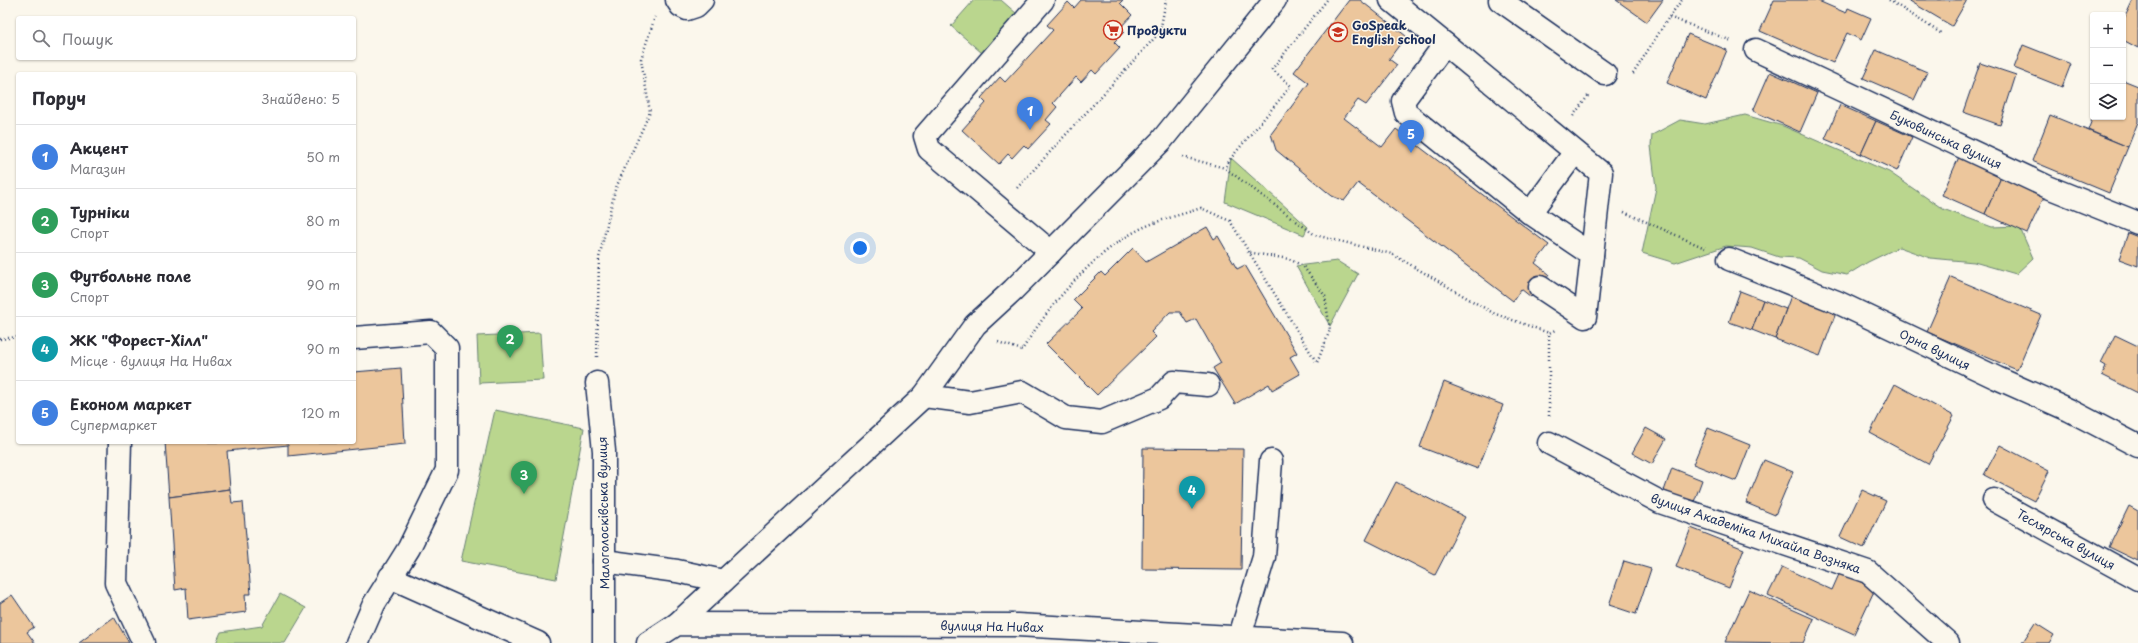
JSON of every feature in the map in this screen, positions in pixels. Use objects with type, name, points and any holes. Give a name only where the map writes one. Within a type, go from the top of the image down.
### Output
[{"type":"street","points":[[677,0],[681,6],[687,9],[696,6],[702,0]]},
{"type":"street","points":[[1043,0],[925,136],[929,149],[1051,252]]},
{"type":"street","points":[[648,643],[677,624],[924,396],[975,325],[1051,252],[1151,150],[1275,0]]},
{"type":"street","points":[[1391,0],[1558,136],[1601,173],[1585,317],[1540,287]]},
{"type":"street","points":[[1500,0],[1605,74]]},
{"type":"street","points":[[1445,44],[1403,101],[1406,114],[1530,213],[1592,255]]},
{"type":"street","name":"Буковинська вулиця","points":[[1756,50],[2048,187],[2138,223]]},
{"type":"street","points":[[1530,213],[1575,152]]},
{"type":"street","name":"Орна вулиця","points":[[1729,259],[1837,302],[1997,378],[2070,410],[2138,446]]},
{"type":"street","points":[[356,338],[431,332],[447,348],[447,470],[409,548],[374,604],[357,643]]},
{"type":"street","points":[[924,396],[970,402],[1022,392],[1066,418],[1102,422],[1158,398],[1174,382],[1208,386]]},
{"type":"street","name":"Малоголосківська вулиця","points":[[597,384],[604,451],[604,643]]},
{"type":"street","points":[[120,444],[116,582],[144,643]]},
{"type":"street","name":"вулиця Академіка Михайла Возняка","points":[[1549,444],[1660,502],[1868,572],[1948,643]]},
{"type":"street","points":[[1240,636],[1264,557],[1271,461]]},
{"type":"street","name":"Теслярська вулиця","points":[[1994,500],[2138,579]]},
{"type":"street","points":[[604,561],[678,571],[723,581]]},
{"type":"street","points":[[390,577],[538,643]]},
{"type":"street","name":"вулиця На Нивах","points":[[677,624],[1017,625],[1240,636],[1342,643]]},
{"type":"path","points":[[1011,194],[1160,32],[1166,0]]},
{"type":"path","points":[[1225,168],[1230,158],[1291,86],[1272,69],[1327,0]]},
{"type":"path","points":[[1558,136],[1605,74],[1632,75],[1682,0]]},
{"type":"path","points":[[1889,0],[1942,34]]},
{"type":"path","points":[[597,384],[599,258],[614,190],[650,112],[641,59],[656,15]]},
{"type":"path","points":[[1670,17],[1756,50]]},
{"type":"path","points":[[1151,150],[1225,168],[1315,235],[1392,254],[1493,313],[1549,333],[1585,317]]},
{"type":"path","points":[[1601,173],[1618,209],[1709,250]]},
{"type":"path","points":[[975,325],[997,342],[1022,350],[1040,320],[1101,254],[1148,226],[1201,208],[1230,221],[1247,252],[1311,351],[1316,363],[1330,330],[1325,296],[1303,266],[1289,259],[1247,252]]},
{"type":"path","points":[[1549,333],[1549,444]]},
{"type":"path","points":[[0,339],[16,337]]},
{"type":"green space","points":[[974,0],[1001,0],[1017,14],[982,53],[951,26]]},
{"type":"green space","points":[[1745,115],[1783,126],[1889,172],[1943,209],[1992,227],[2019,226],[2033,258],[2016,274],[1974,262],[1930,258],[1899,247],[1868,262],[1847,275],[1822,270],[1799,258],[1779,257],[1752,248],[1726,246],[1675,263],[1642,253],[1656,188],[1651,146],[1652,135],[1680,120],[1705,124]]},
{"type":"green space","points":[[1231,158],[1308,227],[1304,235],[1225,202]]},
{"type":"green space","points":[[1337,261],[1358,274],[1330,326],[1296,266]]},
{"type":"green space","points":[[540,333],[543,380],[479,383],[477,336]]},
{"type":"green space","points":[[495,410],[584,428],[556,579],[461,561]]},
{"type":"green space","points":[[280,594],[306,608],[285,643],[216,643],[221,632],[262,626]]},
{"type":"building","points":[[1081,0],[1123,0],[1120,3],[1132,15],[1120,28],[1124,32],[1114,42],[1120,48],[1096,74],[1092,70],[1081,82],[1076,77],[1053,103],[1057,107],[1046,120],[1051,124],[1028,149],[1024,145],[1012,158],[1008,154],[999,164],[962,130],[986,103],[981,98],[1000,77],[1005,82],[1053,30],[1047,25],[1068,2],[1074,8]]},
{"type":"building","points":[[1349,0],[1360,0],[1406,36],[1389,59],[1397,65],[1366,105],[1358,100],[1344,118],[1382,147],[1396,129],[1549,245],[1535,263],[1549,274],[1531,297],[1521,289],[1513,301],[1358,183],[1344,201],[1332,196],[1276,150],[1271,134],[1309,83],[1294,72]]},
{"type":"building","points":[[1616,0],[1663,0],[1647,22]]},
{"type":"building","points":[[1774,0],[1816,0],[1846,13],[1848,8],[1871,18],[1861,40],[1847,33],[1833,63],[1760,31]]},
{"type":"building","points":[[1908,0],[1967,0],[1952,26]]},
{"type":"building","points":[[2133,0],[2138,0],[2138,48],[2126,42],[2126,15]]},
{"type":"building","points":[[1688,34],[1727,50],[1706,100],[1667,83]]},
{"type":"building","points":[[2023,45],[2071,64],[2062,87],[2014,68]]},
{"type":"building","points":[[1876,50],[1927,72],[1914,100],[1863,78]]},
{"type":"building","points":[[1980,63],[2016,75],[2000,125],[1963,112]]},
{"type":"building","points":[[1770,72],[1817,93],[1800,132],[1753,111]]},
{"type":"building","points":[[2126,81],[2138,86],[2138,122],[2128,147],[2088,130],[2092,120],[2126,120]]},
{"type":"building","points":[[1840,105],[1876,121],[1861,154],[1825,139]]},
{"type":"building","points":[[2050,115],[2128,147],[2109,193],[2032,161]]},
{"type":"building","points":[[1876,121],[1912,137],[1897,171],[1861,154]]},
{"type":"building","points":[[1959,157],[2002,175],[1985,214],[1942,195]]},
{"type":"building","points":[[2002,175],[2045,195],[2027,233],[1985,214]]},
{"type":"building","points":[[1207,227],[1214,239],[1218,236],[1237,269],[1245,265],[1297,353],[1290,357],[1300,374],[1272,390],[1269,384],[1235,404],[1213,368],[1221,363],[1196,319],[1187,323],[1180,312],[1170,312],[1151,332],[1156,337],[1097,395],[1046,344],[1082,309],[1073,300],[1101,272],[1105,276],[1133,248],[1146,262]]},
{"type":"building","points":[[2128,233],[2138,237],[2138,266],[2119,259]]},
{"type":"building","points":[[1951,277],[2041,315],[2017,370],[1927,332]]},
{"type":"building","points":[[1740,291],[1763,300],[1752,330],[1729,322]]},
{"type":"building","points":[[1792,293],[1837,310],[1820,356],[1775,339]]},
{"type":"building","points":[[1763,300],[1786,309],[1775,339],[1752,330]]},
{"type":"building","points":[[2115,335],[2138,346],[2138,393],[2102,375],[2106,366],[2101,363]]},
{"type":"building","points":[[401,368],[405,444],[288,456],[288,445],[227,451],[230,489],[169,497],[165,444],[356,444],[356,372]]},
{"type":"building","points":[[1444,382],[1503,405],[1478,469],[1420,447]]},
{"type":"building","points":[[1895,384],[1954,416],[1928,464],[1870,433]]},
{"type":"building","points":[[1646,428],[1666,439],[1652,464],[1632,453]]},
{"type":"building","points":[[1708,428],[1750,445],[1736,481],[1693,464]]},
{"type":"building","points":[[2000,445],[2049,471],[2034,501],[1984,475]]},
{"type":"building","points":[[1143,448],[1243,449],[1241,570],[1142,569]]},
{"type":"building","points":[[1764,460],[1793,472],[1775,515],[1746,503]]},
{"type":"building","points":[[1672,468],[1702,480],[1694,502],[1664,491]]},
{"type":"building","points":[[1396,482],[1465,517],[1435,575],[1366,540]]},
{"type":"building","points":[[230,489],[232,503],[243,502],[251,594],[245,594],[246,612],[188,620],[186,588],[175,590],[169,497]]},
{"type":"building","points":[[1862,490],[1886,501],[1864,548],[1840,537]]},
{"type":"building","points":[[2129,506],[2138,511],[2138,561],[2109,547]]},
{"type":"building","points":[[1691,528],[1744,549],[1729,588],[1676,567]]},
{"type":"building","points":[[1624,561],[1651,569],[1636,614],[1609,605]]},
{"type":"building","points":[[1782,567],[1832,590],[1840,572],[1875,589],[1854,634],[1768,595]]},
{"type":"building","points":[[1749,590],[1814,619],[1803,643],[1725,642]]},
{"type":"building","points":[[12,595],[34,627],[27,632],[35,643],[0,643],[0,603]]},
{"type":"building","points":[[114,617],[129,643],[79,643]]},
{"type":"building","points":[[2035,623],[2054,635],[2049,643],[2022,643]]},
{"type":"place","name":"Продукти","points":[[1113,30]]},
{"type":"place","name":"GoSpeak English school","points":[[1338,32]]},
{"type":"place","name":"Акцент","points":[[1030,130]]},
{"type":"place","name":"Економ маркет","points":[[1411,153]]},
{"type":"place","name":"Турніки","points":[[510,358]]},
{"type":"place","name":"Футбольне поле","points":[[524,494]]},
{"type":"place","name":"ЖК \"Форест-Хілл\"","points":[[1192,509]]}]
